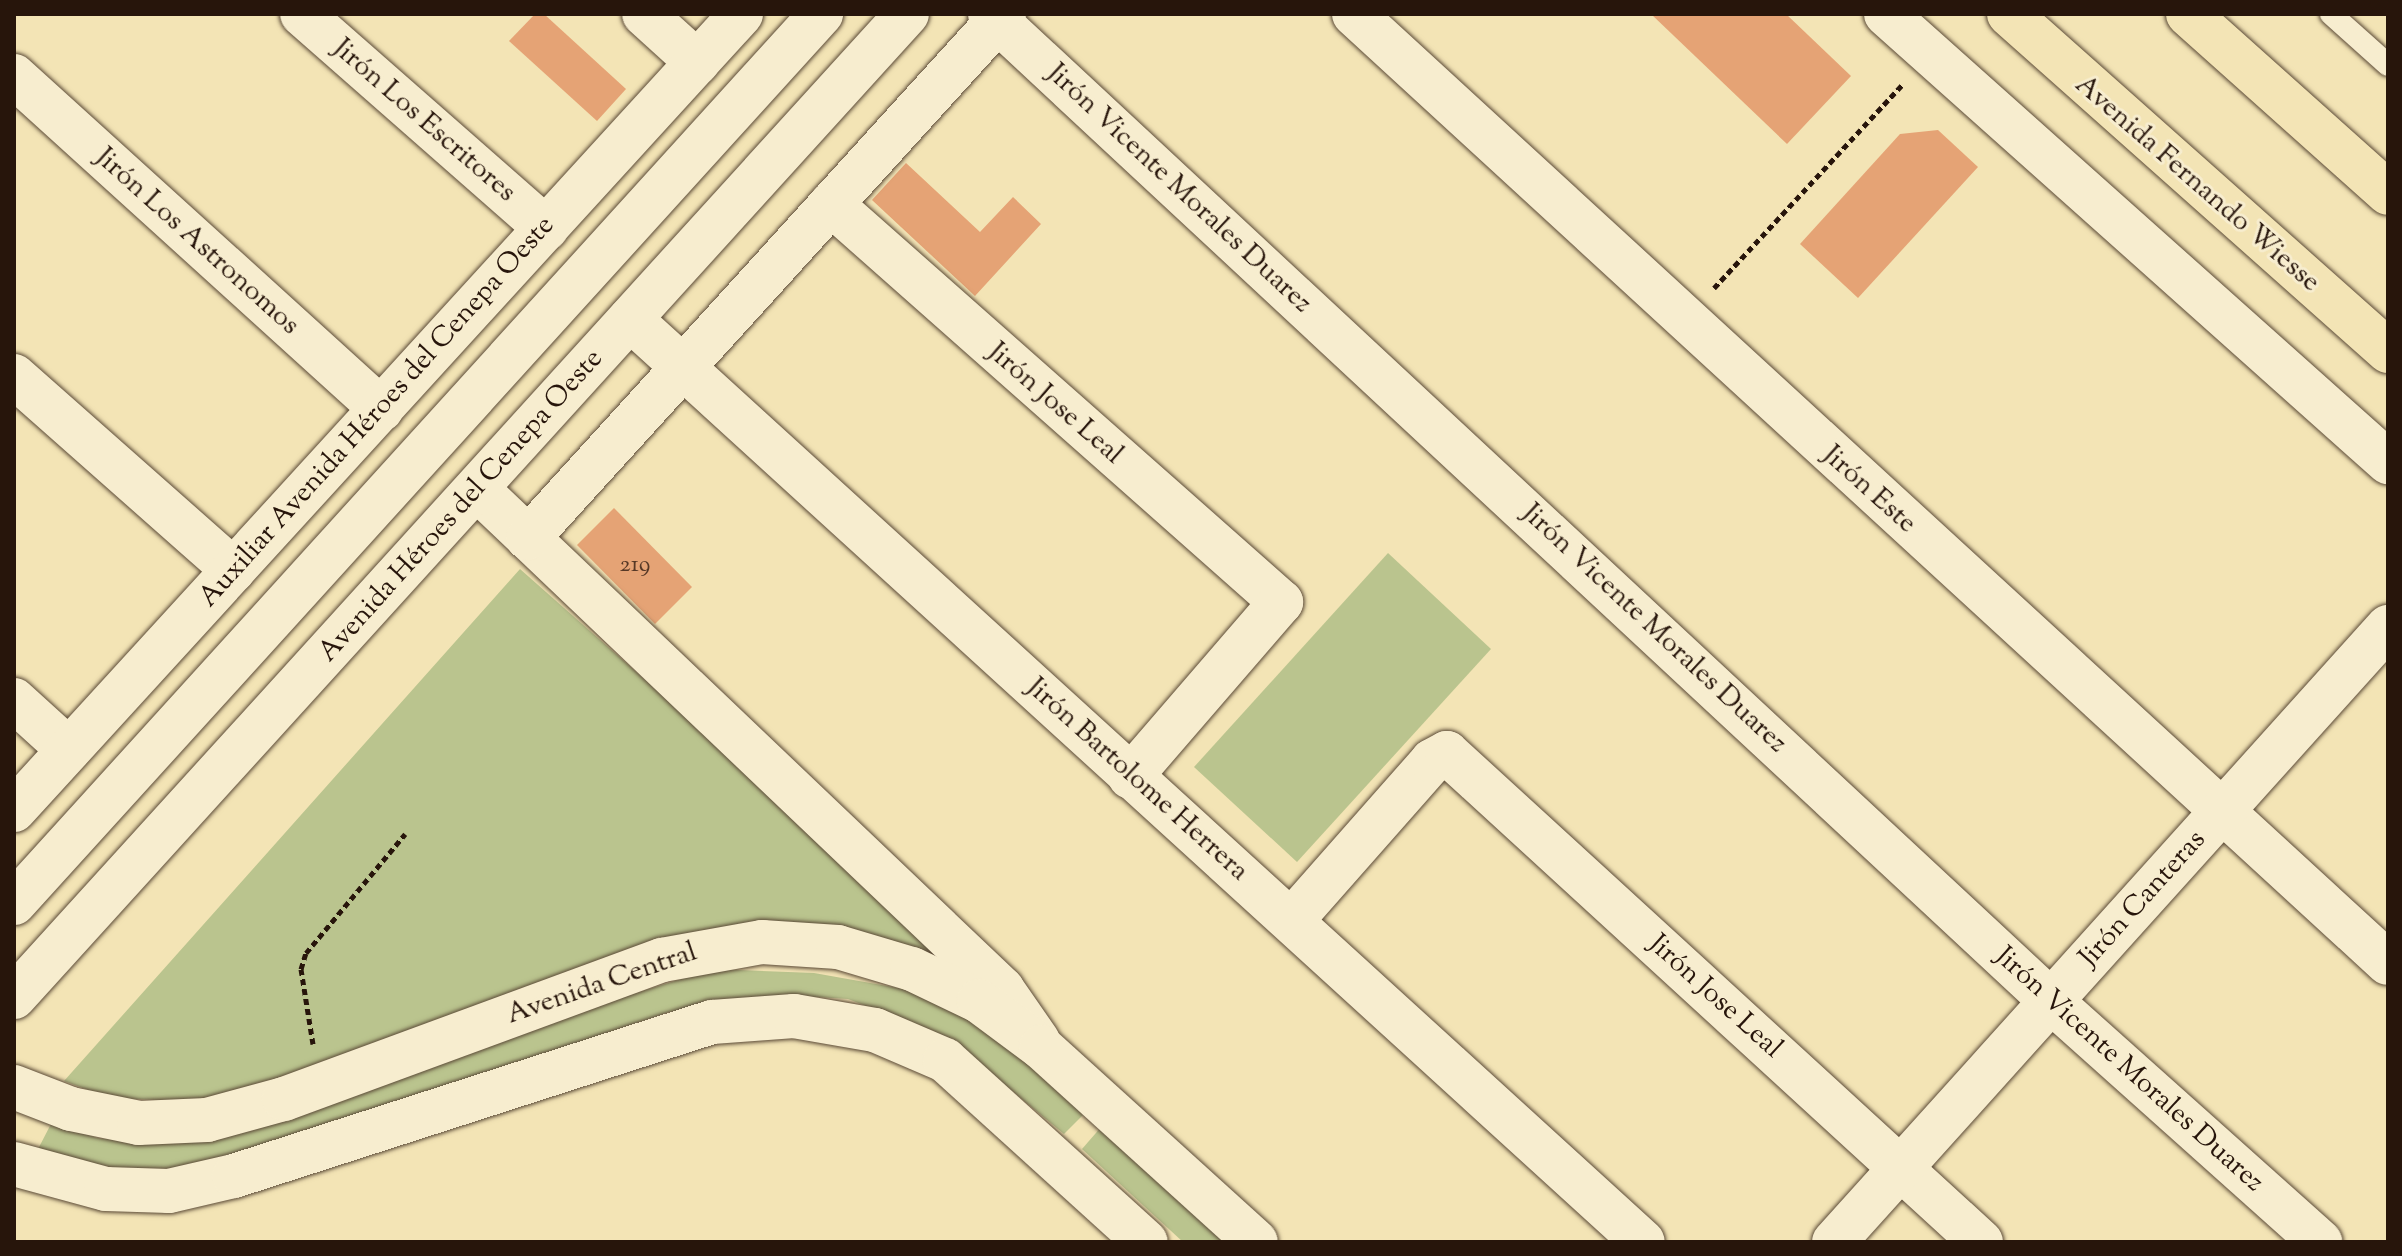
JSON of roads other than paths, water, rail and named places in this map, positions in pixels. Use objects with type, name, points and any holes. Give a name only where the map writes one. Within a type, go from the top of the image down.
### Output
[{"type":"main road","name":"Avenida Fernando Wiesse","points":[[2009,14],[2388,351]]},
{"type":"main road","points":[[2196,19],[2388,193]]},
{"type":"street","name":"Jirón Los Escritores","points":[[302,14],[546,228]]},
{"type":"street","points":[[644,14],[697,62]]},
{"type":"street","name":"Auxiliar Avenida Héroes del Cenepa Oeste","points":[[14,810],[741,14]]},
{"type":"street","points":[[14,903],[821,14]]},
{"type":"street","name":"Avenida Héroes del Cenepa Oeste","points":[[14,997],[478,490],[907,14]]},
{"type":"street","name":"Jirón Este","points":[[1354,14],[1684,321],[2388,963]]},
{"type":"street","points":[[1886,14],[2388,462]]},
{"type":"street","points":[[528,538],[997,16]]},
{"type":"street","name":"Jirón Vicente Morales Duarez","points":[[997,16],[2052,1002],[2320,1242]]},
{"type":"street","name":"Jirón Los Astronomos","points":[[14,76],[381,409]]},
{"type":"street","name":"Jirón Jose Leal","points":[[831,204],[1281,602],[1130,777]]},
{"type":"street","name":"Jirón Bartolome Herrera","points":[[630,319],[1643,1242]]},
{"type":"street","points":[[14,376],[233,570]]},
{"type":"street","points":[[478,490],[1002,989],[1041,1047]]},
{"type":"street","name":"Jirón Canteras","points":[[1834,1242],[2388,627]]},
{"type":"street","points":[[14,700],[69,750]]},
{"type":"street","name":"Jirón Jose Leal","points":[[1292,920],[1432,761],[1447,753],[1981,1242]]},
{"type":"street","name":"Avenida Central","points":[[14,1087],[71,1109],[139,1123],[207,1120],[320,1087],[662,960],[762,942],[838,947],[912,969],[979,1001],[1041,1047],[1256,1242]]},
{"type":"street","points":[[14,1164],[106,1189],[169,1191],[234,1176],[712,1022],[794,1016],[875,1030],[945,1060],[1146,1242]]},
{"type":"lane","points":[[2331,14],[2388,65]]}]
